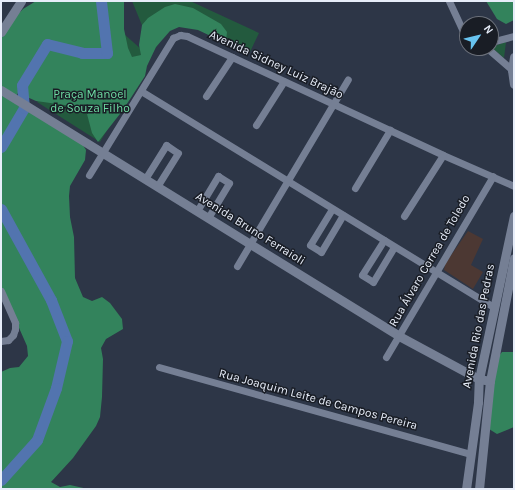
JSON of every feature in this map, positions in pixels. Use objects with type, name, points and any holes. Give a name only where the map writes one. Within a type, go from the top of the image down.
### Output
[{"type":"street","points":[[1,32],[21,1]]},
{"type":"street","points":[[449,1],[459,23]]},
{"type":"street","name":"Avenida Sidney Luiz Brajão","points":[[88,175],[173,38],[180,35],[188,36],[443,155],[514,186]]},
{"type":"street","points":[[499,40],[514,36]]},
{"type":"street","points":[[496,56],[513,70]]},
{"type":"street","points":[[206,96],[232,57]]},
{"type":"street","points":[[514,57],[514,84]]},
{"type":"street","points":[[237,266],[348,80]]},
{"type":"street","points":[[256,125],[284,81]]},
{"type":"street","name":"Avenida Bruno Ferraioli","points":[[4,91],[399,336],[479,379],[490,380]]},
{"type":"street","points":[[141,91],[494,307]]},
{"type":"street","points":[[355,188],[390,130]]},
{"type":"street","points":[[145,179],[166,145],[178,153],[157,186]]},
{"type":"street","points":[[404,216],[443,155]]},
{"type":"street","points":[[197,211],[218,176],[229,183],[208,218]]},
{"type":"street","name":"Rua Álvaro Correa de Toledo","points":[[386,357],[492,176]]},
{"type":"street","points":[[332,209],[310,245],[321,252],[343,215]]},
{"type":"street","name":"Avenida Rio das Pedras","points":[[466,489],[479,379],[514,216]]},
{"type":"street","points":[[384,240],[362,275],[373,282],[394,247]]},
{"type":"street","name":"Avenida Rio das Pedras","points":[[479,489],[490,380],[514,258]]},
{"type":"street","points":[[1,291],[15,322],[13,335],[8,340],[1,341]]},
{"type":"street","name":"Rua Joaquim Leite de Campos Pereira","points":[[159,367],[471,454]]},
{"type":"shaded area","points":[[468,231],[483,239],[471,265],[483,272],[473,289],[444,270],[445,264]]},
{"type":"green space","points":[[36,1],[124,1],[124,29],[128,48],[132,57],[141,55],[139,45],[142,25],[148,18],[165,7],[175,4],[193,8],[221,24],[227,32],[226,41],[217,39],[198,30],[179,27],[170,31],[156,47],[147,66],[145,76],[123,110],[98,142],[92,133],[87,114],[79,107],[36,101],[18,93],[13,101],[21,108],[30,110],[81,142],[86,150],[85,160],[70,186],[69,196],[70,217],[74,237],[75,278],[83,297],[92,301],[102,297],[110,303],[122,319],[123,329],[106,339],[101,348],[103,359],[100,417],[96,426],[73,458],[51,482],[60,487],[70,485],[88,489],[1,489],[1,372],[10,368],[19,367],[28,356],[27,346],[1,287],[1,35],[23,9]]},
{"type":"green space","points":[[132,1],[190,1],[259,33],[250,52],[179,19],[173,20],[153,52]]},
{"type":"green space","points":[[486,1],[514,1],[514,20],[506,24],[499,20],[499,16],[495,16]]},
{"type":"green space","name":"Praça Manoel de Souza Filho","points":[[124,34],[150,57],[100,142],[37,102],[59,77]]},
{"type":"green space","points":[[506,42],[504,58],[499,54],[499,44]]},
{"type":"green space","points":[[502,352],[514,352],[514,427],[497,434],[489,429],[496,360]]},
{"type":"waterway","points":[[1,147],[24,108],[22,85],[47,44],[82,53],[107,53],[101,1]]},
{"type":"waterway","points":[[1,209],[51,300],[67,341],[56,388],[37,440],[1,480]]}]
